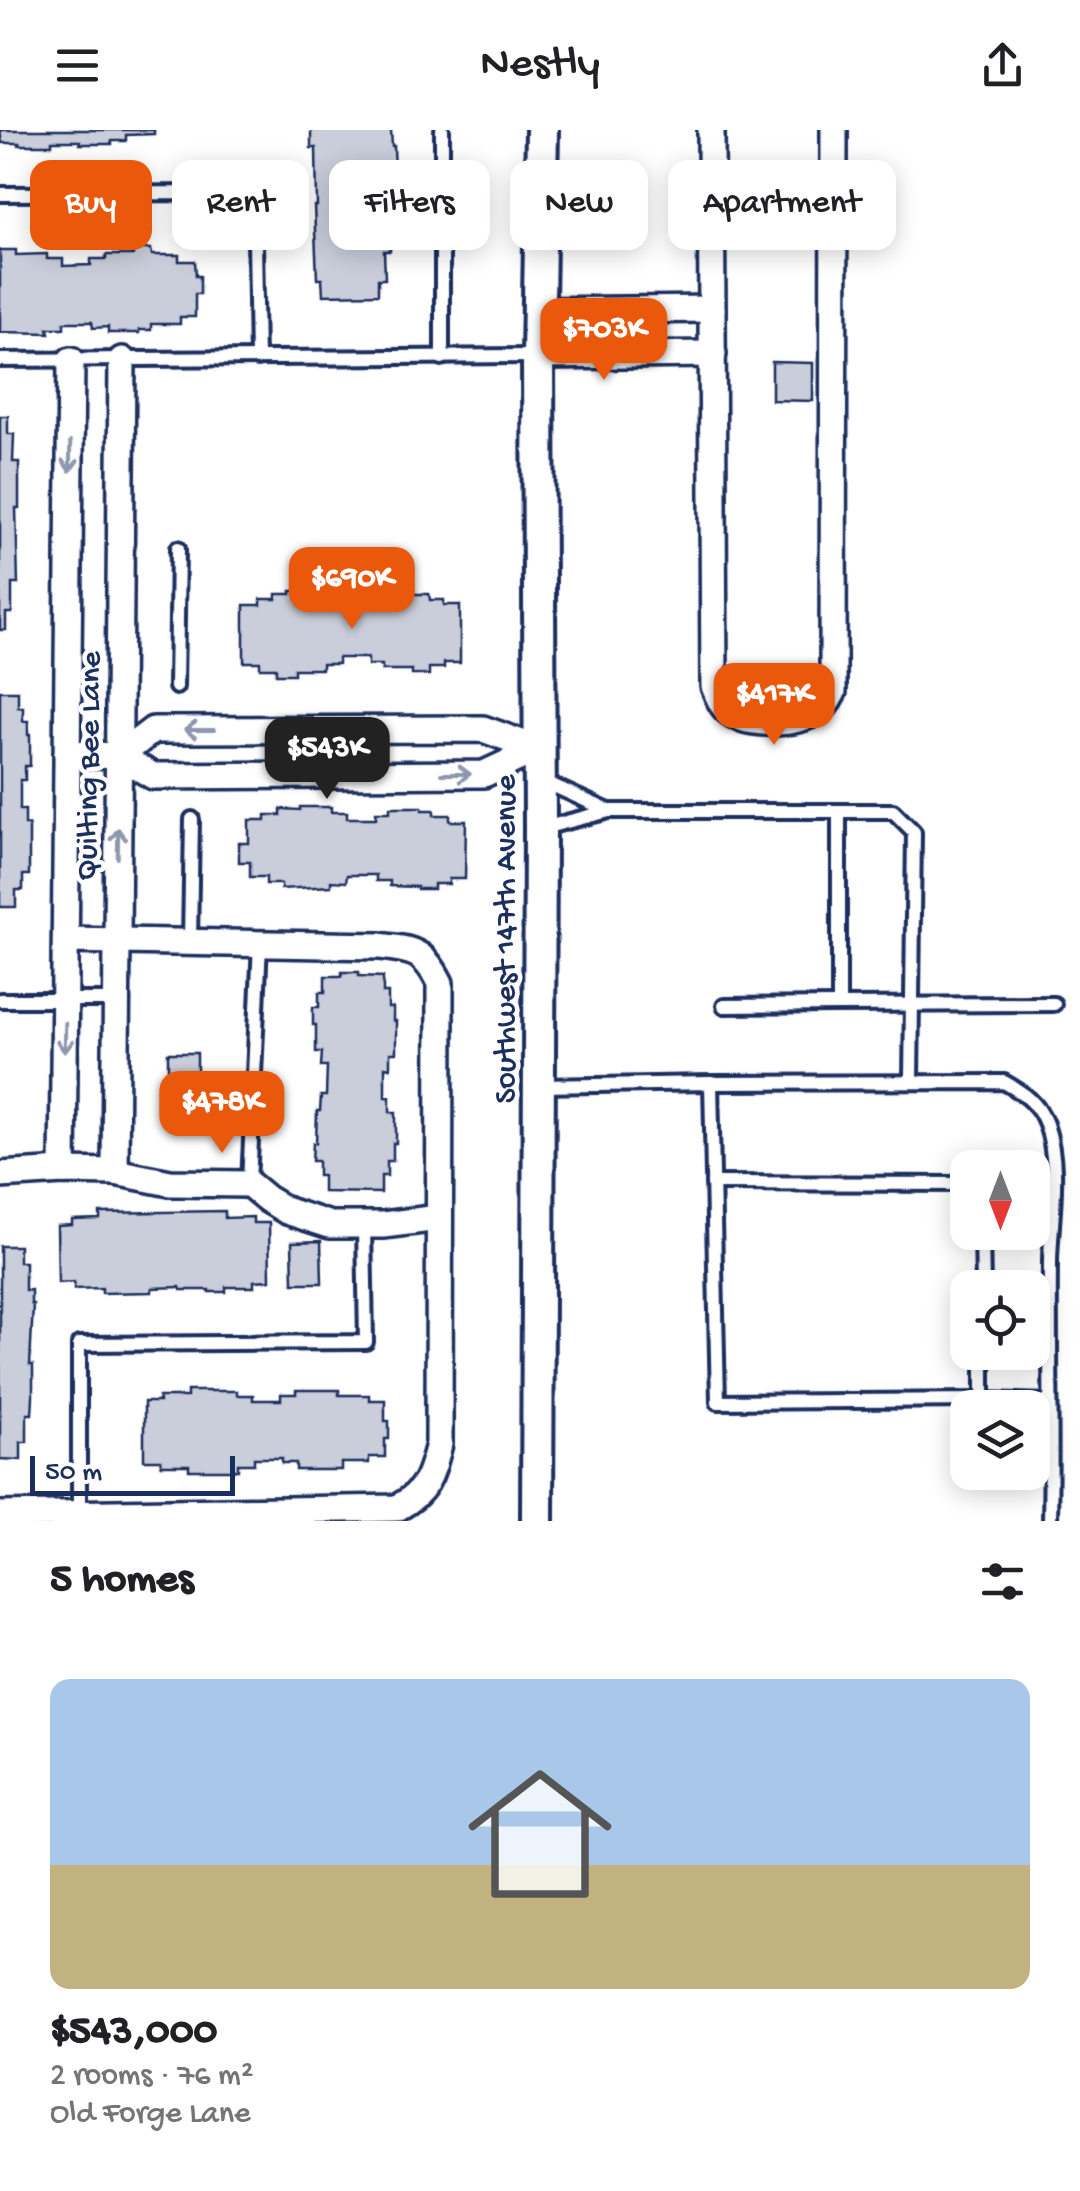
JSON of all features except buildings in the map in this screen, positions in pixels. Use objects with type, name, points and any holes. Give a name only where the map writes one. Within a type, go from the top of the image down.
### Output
[{"type":"street","name":"Southwest 147th Avenue","points":[[537,1521],[538,356],[542,130]]},
{"type":"street","points":[[712,130],[714,686],[722,704],[734,716],[758,721],[799,721],[824,706],[833,692],[834,130]]},
{"type":"street","points":[[539,310],[712,309]]},
{"type":"street","points":[[538,356],[713,354]]},
{"type":"street","name":"Quilting Bee Lane","points":[[63,1172],[71,360]]},
{"type":"street","name":"Quilting Bee Lane","points":[[114,1172],[122,360]]},
{"type":"street","points":[[119,756],[153,730],[483,729],[538,764]]},
{"type":"street","points":[[67,754],[119,756],[153,776],[484,774],[538,764]]},
{"type":"street","points":[[0,1515],[397,1508],[425,1486],[439,1444],[440,983],[429,962],[405,949],[380,946],[66,940]]},
{"type":"street","points":[[0,1175],[114,1172],[170,1183],[249,1184],[287,1211],[330,1225],[382,1225],[439,1218]]},
{"type":"lane","points":[[442,130],[442,358]]},
{"type":"lane","points":[[0,194],[218,193],[250,220],[256,242],[258,359]]},
{"type":"lane","points":[[0,360],[538,356]]},
{"type":"lane","points":[[176,687],[178,548]]},
{"type":"lane","points":[[538,764],[574,797],[609,811]]},
{"type":"lane","points":[[540,829],[609,811],[893,811],[914,832],[911,1082]]},
{"type":"lane","points":[[839,811],[839,1005]]},
{"type":"lane","points":[[190,942],[192,818]]},
{"type":"lane","points":[[249,1184],[260,943]]},
{"type":"lane","points":[[0,1000],[116,1000]]},
{"type":"lane","points":[[724,1006],[1054,1004]]},
{"type":"lane","points":[[538,1086],[1004,1082],[1026,1094],[1040,1110],[1048,1128],[1054,1159],[1050,1390]]},
{"type":"lane","points":[[711,1083],[718,1402],[950,1400]]},
{"type":"lane","points":[[713,1183],[950,1184]]},
{"type":"lane","points":[[79,1514],[79,1344],[366,1342],[364,1225]]},
{"type":"lane","points":[[1050,1490],[1050,1521]]}]
